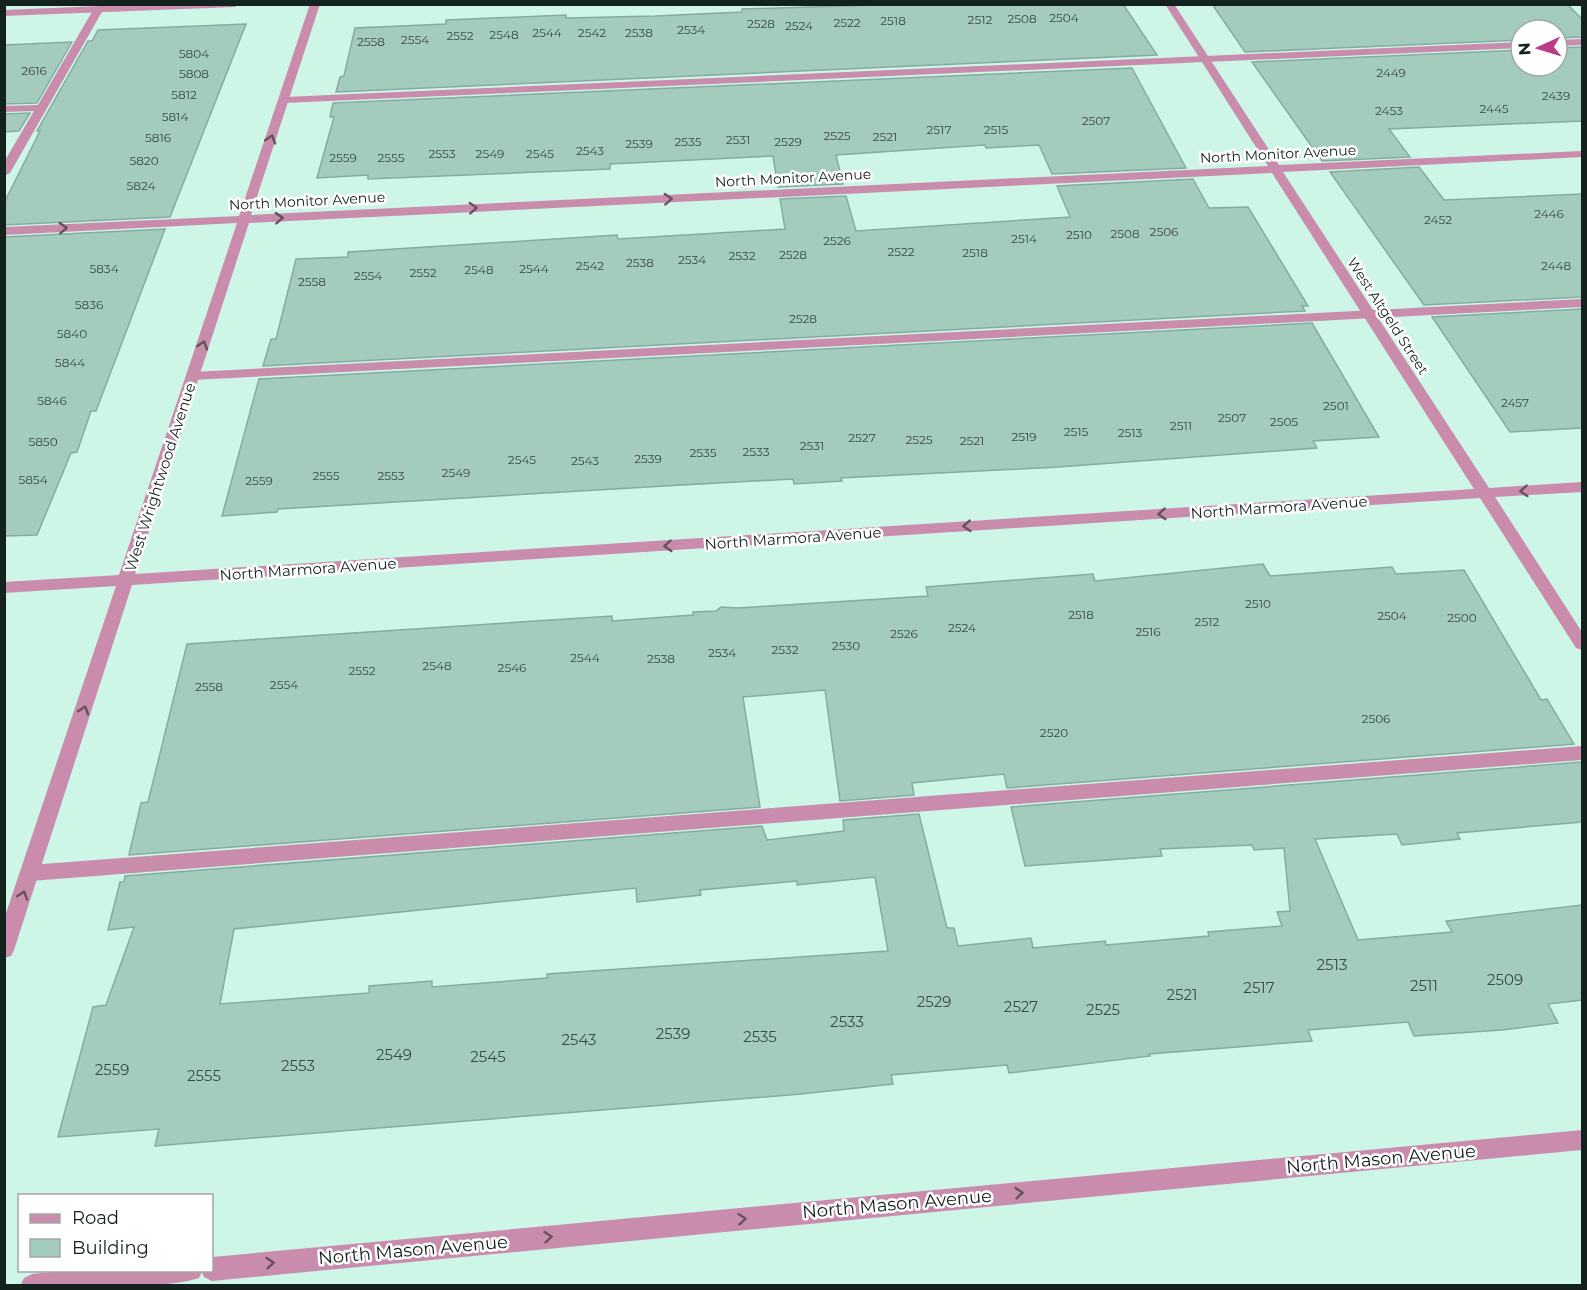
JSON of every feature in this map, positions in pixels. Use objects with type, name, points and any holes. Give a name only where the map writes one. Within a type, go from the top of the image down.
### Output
[{"type":"street","points":[[4,14],[235,4]]},
{"type":"street","name":"West Wrightwood Avenue","points":[[4,950],[315,4]]},
{"type":"street","name":"West Altgeld Street","points":[[1169,4],[1582,644]]},
{"type":"street","points":[[4,173],[98,10]]},
{"type":"street","points":[[284,100],[1509,45]]},
{"type":"street","points":[[4,109],[42,108]]},
{"type":"street","name":"North Monitor Avenue","points":[[4,231],[1582,154]]},
{"type":"street","points":[[193,376],[1582,303]]},
{"type":"street","name":"North Marmora Avenue","points":[[4,588],[1582,487]]},
{"type":"street","points":[[30,873],[1582,753]]},
{"type":"street","name":"North Mason Avenue","points":[[213,1269],[1582,1140]]},
{"type":"street","points":[[32,1286],[171,1272]]},
{"type":"building","points":[[908,4],[1123,4],[1157,55],[336,92],[340,77],[344,76],[355,28],[446,24],[446,20],[566,15],[566,18],[655,16],[742,12],[742,9]]},
{"type":"building","points":[[1212,4],[1567,4],[1582,19],[1582,37],[1569,38],[1569,18],[1509,18],[1509,41],[1245,52]]},
{"type":"building","points":[[246,24],[170,217],[4,225],[4,203],[40,131],[37,131],[88,41],[92,41],[98,30]]},
{"type":"building","points":[[72,42],[37,103],[4,104],[4,45]]},
{"type":"building","points":[[1582,47],[1582,121],[1389,129],[1410,157],[1322,161],[1252,62],[1509,51],[1509,78],[1569,78],[1569,48]]},
{"type":"building","points":[[1132,68],[1186,168],[1052,174],[1039,145],[986,148],[985,145],[836,155],[843,184],[778,187],[773,156],[610,164],[610,169],[368,179],[368,175],[317,178],[334,117],[330,117],[333,103]]},
{"type":"building","points":[[30,113],[19,131],[4,132],[4,114]]},
{"type":"building","points":[[1419,167],[1444,200],[1582,194],[1582,297],[1424,305],[1330,172]]},
{"type":"building","points":[[1193,179],[1209,208],[1248,207],[1308,306],[1302,306],[1305,311],[263,366],[271,339],[276,339],[296,259],[348,257],[348,252],[617,235],[618,239],[785,229],[780,199],[846,196],[856,231],[1070,217],[1057,186]]},
{"type":"building","points":[[165,229],[96,411],[91,411],[77,452],[71,453],[37,535],[4,536],[4,237]]},
{"type":"building","points":[[1582,309],[1582,428],[1510,432],[1432,317]]},
{"type":"building","points":[[1312,323],[1379,437],[1313,441],[1317,448],[1058,467],[841,478],[842,481],[794,484],[793,479],[682,485],[278,509],[277,512],[222,516],[259,379]]},
{"type":"building","points":[[1263,564],[1270,576],[1392,567],[1396,574],[1464,570],[1541,700],[1547,699],[1574,744],[1007,788],[1004,774],[912,783],[914,795],[840,801],[825,690],[743,697],[760,807],[129,855],[141,803],[148,802],[187,644],[612,616],[612,621],[693,615],[693,612],[716,611],[721,607],[738,608],[928,596],[926,587],[1093,574],[1095,581]]},
{"type":"building","points":[[1582,762],[1582,822],[1457,833],[1460,839],[1402,845],[1397,834],[1315,839],[1358,940],[1452,932],[1446,921],[1582,905],[1582,1000],[1548,1004],[1558,1023],[1502,1030],[1414,1036],[1408,1022],[1308,1030],[1312,1041],[1149,1054],[1150,1056],[1009,1073],[1007,1065],[891,1075],[893,1084],[801,1094],[155,1146],[159,1129],[58,1137],[93,1007],[106,1005],[134,927],[108,930],[120,882],[124,882],[125,876],[762,826],[767,840],[844,831],[843,820],[919,814],[947,928],[954,928],[958,946],[1031,938],[1033,948],[1105,941],[1106,945],[1209,936],[1208,932],[1282,926],[1277,912],[1290,911],[1284,848],[1254,850],[1252,845],[1160,849],[1162,856],[1025,866],[1011,807]],"holes":[[[875,877],[888,951],[547,974],[547,978],[432,987],[432,981],[369,986],[369,993],[220,1004],[234,929],[636,888],[637,902],[701,895],[700,890],[797,881],[797,885]]]}]
